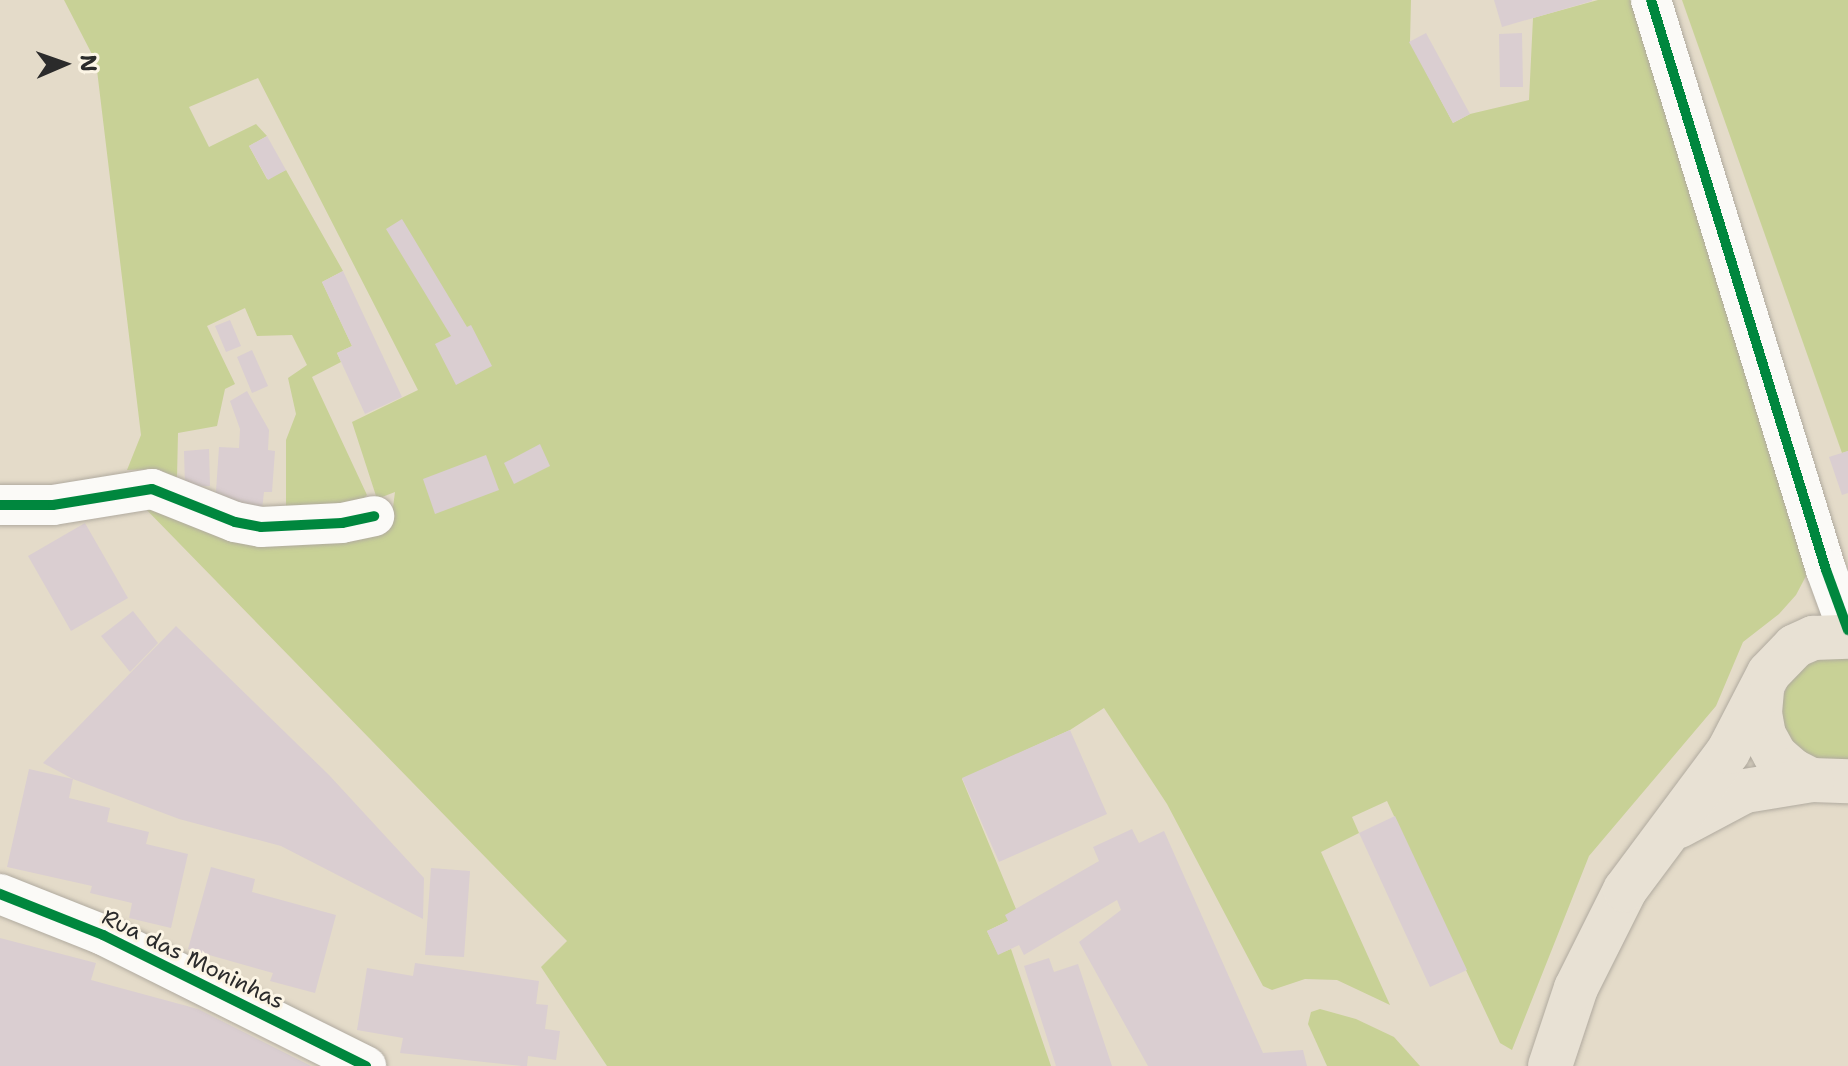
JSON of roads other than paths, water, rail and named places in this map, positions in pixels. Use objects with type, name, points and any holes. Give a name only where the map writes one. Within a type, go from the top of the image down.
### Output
[{"type":"main road","points":[[1550,1066],[1576,988],[1625,890],[1728,752],[1769,673],[1795,646],[1813,638],[1848,637]]},
{"type":"main road","points":[[1762,690],[1760,713],[1764,735],[1775,755],[1792,770],[1837,784]]},
{"type":"main road","points":[[1670,831],[1745,791],[1837,784]]},
{"type":"street","points":[[1651,0],[1826,570],[1848,630]]},
{"type":"street","points":[[0,505],[53,505],[152,489],[235,522],[261,527],[342,523],[374,516]]},
{"type":"street","points":[[1795,646],[1826,570]]},
{"type":"street","name":"Rua das Moninhas","points":[[0,894],[103,935],[366,1066]]}]
